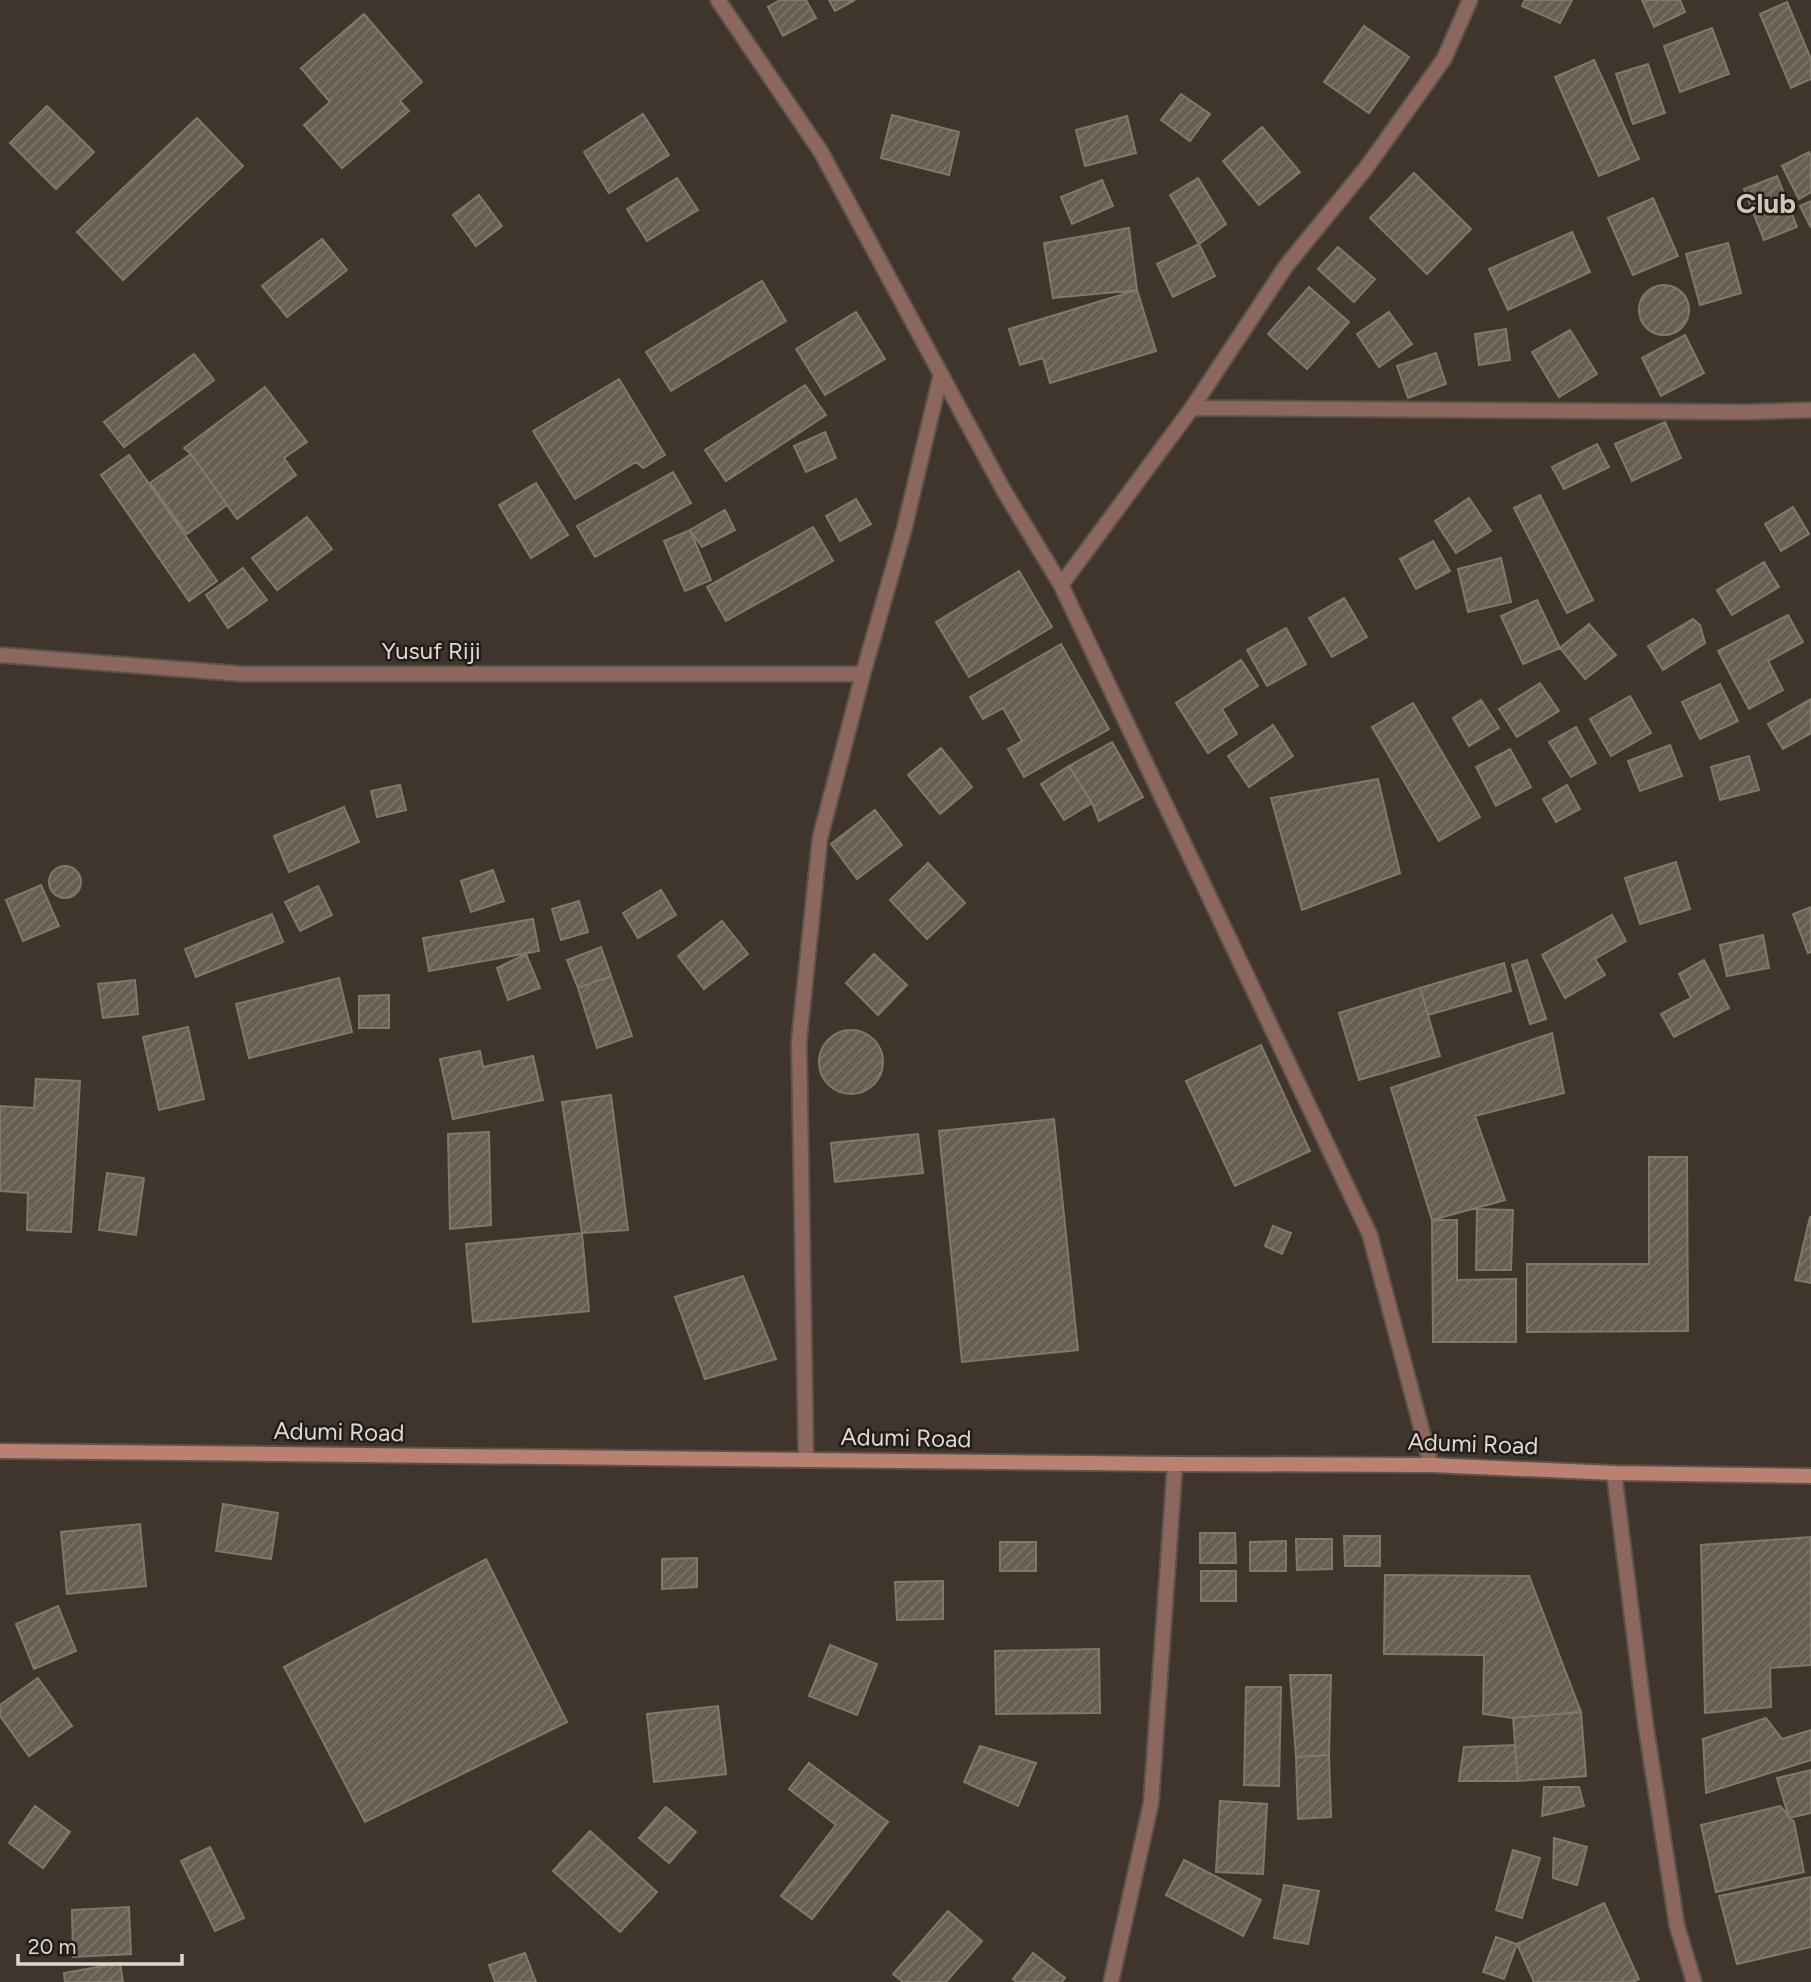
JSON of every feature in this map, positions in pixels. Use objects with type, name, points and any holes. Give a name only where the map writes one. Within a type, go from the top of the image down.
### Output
[{"type":"main road","name":"Adumi Road","points":[[0,1451],[1431,1465],[1614,1473],[1811,1476]]},
{"type":"street","points":[[718,0],[821,152],[1004,491],[1061,585],[1370,1236],[1431,1465]]},
{"type":"street","points":[[1061,585],[1192,408],[1286,266],[1366,168],[1444,60],[1470,0]]},
{"type":"street","points":[[806,1460],[799,1041],[820,838],[904,530],[941,374]]},
{"type":"street","points":[[1192,408],[1747,412],[1811,410]]},
{"type":"street","name":"Yusuf Riji","points":[[0,655],[243,674],[863,674]]},
{"type":"street","points":[[1111,1982],[1151,1803],[1175,1464]]},
{"type":"street","points":[[1614,1473],[1676,1926],[1694,1982]]},
{"type":"building","points":[[780,0],[806,0],[816,18],[783,36],[768,7]]},
{"type":"building","points":[[829,0],[855,0],[835,11]]},
{"type":"building","points":[[1525,0],[1572,0],[1560,23],[1522,6]]},
{"type":"building","points":[[1642,0],[1680,0],[1685,12],[1654,27]]},
{"type":"building","points":[[1787,2],[1811,59],[1811,79],[1791,88],[1760,14]]},
{"type":"building","points":[[364,14],[422,82],[400,101],[409,111],[342,168],[304,125],[330,102],[301,68]]},
{"type":"building","points":[[1364,26],[1409,57],[1369,113],[1324,82]]},
{"type":"building","points":[[1712,28],[1729,74],[1680,92],[1664,46]]},
{"type":"building","points":[[1594,60],[1639,159],[1599,176],[1555,77]]},
{"type":"building","points":[[1648,64],[1665,113],[1633,124],[1616,74]]},
{"type":"building","points":[[1181,94],[1210,114],[1190,141],[1161,120]]},
{"type":"building","points":[[47,106],[94,152],[56,189],[10,143]]},
{"type":"building","points":[[643,114],[669,155],[609,193],[584,152]]},
{"type":"building","points":[[892,115],[959,132],[949,175],[881,158]]},
{"type":"building","points":[[1127,116],[1136,153],[1085,166],[1076,130]]},
{"type":"building","points":[[197,118],[243,166],[123,280],[77,232]]},
{"type":"building","points":[[1262,127],[1300,172],[1259,205],[1223,161]]},
{"type":"building","points":[[1809,152],[1811,192],[1799,199],[1782,166]]},
{"type":"building","points":[[1414,173],[1471,229],[1427,274],[1370,218]]},
{"type":"building","points":[[1777,176],[1797,227],[1764,240],[1744,189]]},
{"type":"building","points":[[677,178],[698,210],[647,241],[627,209]]},
{"type":"building","points":[[1198,178],[1226,224],[1199,244],[1170,195]]},
{"type":"building","points":[[1102,180],[1113,206],[1072,224],[1061,197]]},
{"type":"building","points":[[479,195],[502,226],[476,246],[453,215]]},
{"type":"building","points":[[1653,198],[1678,256],[1633,275],[1608,218]]},
{"type":"building","points":[[1811,201],[1811,228],[1800,206]]},
{"type":"building","points":[[1129,228],[1137,290],[1053,298],[1044,243]]},
{"type":"building","points":[[1572,232],[1590,272],[1508,310],[1489,269]]},
{"type":"building","points":[[322,239],[347,270],[287,317],[262,286]]},
{"type":"building","points":[[1728,243],[1741,293],[1700,305],[1686,254]]},
{"type":"building","points":[[1199,244],[1215,276],[1173,297],[1157,264]]},
{"type":"building","points":[[1338,247],[1375,279],[1354,302],[1318,269]]},
{"type":"building","points":[[762,281],[786,321],[671,391],[646,352]]},
{"type":"building","points":[[1664,285],[1682,292],[1689,310],[1682,328],[1664,335],[1646,328],[1639,310],[1646,292]]},
{"type":"building","points":[[1309,287],[1349,322],[1307,369],[1268,334]]},
{"type":"building","points":[[1137,290],[1156,351],[1050,383],[1043,358],[1020,365],[1009,329]]},
{"type":"building","points":[[856,312],[885,359],[825,395],[796,349]]},
{"type":"building","points":[[1389,312],[1412,344],[1379,367],[1357,334]]},
{"type":"building","points":[[1506,329],[1510,360],[1479,365],[1475,334]]},
{"type":"building","points":[[1570,330],[1597,374],[1559,397],[1532,352]]},
{"type":"building","points":[[1685,335],[1704,373],[1661,396],[1642,358]]},
{"type":"building","points":[[1436,353],[1446,384],[1408,398],[1397,366]]},
{"type":"building","points":[[194,354],[214,380],[124,447],[104,422]]},
{"type":"building","points":[[619,379],[665,455],[643,468],[636,462],[575,499],[533,431]]},
{"type":"building","points":[[805,385],[826,415],[726,481],[705,450]]},
{"type":"building","points":[[265,387],[307,442],[284,458],[296,475],[237,519],[184,448]]},
{"type":"building","points":[[1665,422],[1681,458],[1632,481],[1615,444]]},
{"type":"building","points":[[825,432],[836,458],[806,472],[794,446]]},
{"type":"building","points":[[1597,444],[1609,467],[1564,489],[1552,467]]},
{"type":"building","points":[[191,454],[227,505],[187,534],[150,483]]},
{"type":"building","points":[[129,455],[217,581],[189,601],[101,475]]},
{"type":"building","points":[[673,472],[691,503],[595,557],[577,526]]},
{"type":"building","points":[[536,483],[568,535],[531,558],[499,505]]},
{"type":"building","points":[[1540,495],[1593,600],[1567,613],[1514,508]]},
{"type":"building","points":[[1469,498],[1491,531],[1456,553],[1435,521]]},
{"type":"building","points":[[856,499],[871,524],[840,541],[826,516]]},
{"type":"building","points":[[1793,507],[1809,534],[1781,551],[1765,524]]},
{"type":"building","points":[[725,510],[735,530],[702,547],[690,530]]},
{"type":"building","points":[[307,517],[332,549],[277,590],[252,558]]},
{"type":"building","points":[[813,527],[833,561],[726,621],[707,587]]},
{"type":"building","points":[[690,530],[711,580],[685,591],[664,541]]},
{"type":"building","points":[[1433,541],[1450,571],[1416,589],[1400,559]]},
{"type":"building","points":[[1501,558],[1511,602],[1468,612],[1458,569]]},
{"type":"building","points":[[1764,562],[1779,587],[1732,615],[1717,590]]},
{"type":"building","points":[[243,568],[267,600],[228,628],[206,595]]},
{"type":"building","points":[[1019,571],[1052,627],[969,677],[936,622]]},
{"type":"building","points":[[1344,598],[1367,637],[1332,657],[1309,618]]},
{"type":"building","points":[[1537,600],[1560,648],[1523,664],[1501,616]]},
{"type":"building","points":[[1788,615],[1803,642],[1768,661],[1783,690],[1749,709],[1718,651]]},
{"type":"building","points":[[1693,619],[1700,625],[1705,643],[1663,670],[1648,646]]},
{"type":"building","points":[[1589,624],[1616,655],[1585,679],[1560,648]]},
{"type":"building","points":[[1286,628],[1306,664],[1267,686],[1247,650]]},
{"type":"building","points":[[1061,644],[1109,729],[1024,777],[1008,749],[1022,741],[1003,708],[983,719],[970,697]]},
{"type":"building","points":[[1241,660],[1258,686],[1222,709],[1237,734],[1208,753],[1176,703]]},
{"type":"building","points":[[1540,683],[1559,711],[1517,737],[1499,709]]},
{"type":"building","points":[[1720,684],[1738,721],[1700,739],[1682,702]]},
{"type":"building","points":[[1630,696],[1651,733],[1611,756],[1590,719]]},
{"type":"building","points":[[1811,699],[1811,733],[1783,749],[1768,724]]},
{"type":"building","points":[[1481,700],[1499,728],[1469,746],[1453,718]]},
{"type":"building","points":[[1413,703],[1480,817],[1439,841],[1372,727]]},
{"type":"building","points":[[1273,725],[1293,756],[1249,787],[1228,756]]},
{"type":"building","points":[[1576,727],[1596,763],[1571,777],[1549,742]]},
{"type":"building","points":[[1112,742],[1143,797],[1099,821],[1092,803],[1069,766]]},
{"type":"building","points":[[1670,745],[1682,776],[1640,791],[1628,761]]},
{"type":"building","points":[[941,748],[972,787],[940,814],[908,775]]},
{"type":"building","points":[[1510,749],[1531,787],[1496,806],[1476,767]]},
{"type":"building","points":[[1749,756],[1759,790],[1720,800],[1711,767]]},
{"type":"building","points":[[1069,766],[1092,803],[1064,820],[1041,784]]},
{"type":"building","points":[[1378,779],[1400,873],[1302,910],[1271,798]]},
{"type":"building","points":[[400,785],[406,810],[377,817],[371,791]]},
{"type":"building","points":[[1567,785],[1580,809],[1556,822],[1543,799]]},
{"type":"building","points":[[344,807],[359,842],[289,872],[274,836]]},
{"type":"building","points":[[875,810],[902,845],[857,879],[831,844]]},
{"type":"building","points":[[1676,862],[1690,909],[1640,924],[1625,878]]},
{"type":"building","points":[[928,863],[965,903],[927,939],[890,900]]},
{"type":"building","points":[[65,866],[76,871],[81,882],[76,893],[65,898],[54,893],[49,882],[54,871]]},
{"type":"building","points":[[493,870],[504,901],[471,912],[461,881]]},
{"type":"building","points":[[41,885],[59,926],[23,941],[6,900]]},
{"type":"building","points":[[318,886],[332,915],[300,931],[285,902]]},
{"type":"building","points":[[661,890],[676,915],[638,938],[623,913]]},
{"type":"building","points":[[579,901],[588,932],[561,940],[552,909]]},
{"type":"building","points":[[1811,907],[1811,952],[1808,953],[1793,914]]},
{"type":"building","points":[[272,914],[283,942],[196,977],[185,949]]},
{"type":"building","points":[[1612,915],[1626,941],[1595,959],[1605,975],[1565,998],[1542,955]]},
{"type":"building","points":[[533,919],[539,951],[429,971],[423,938]]},
{"type":"building","points":[[722,921],[748,954],[704,989],[678,956]]},
{"type":"building","points":[[1763,935],[1769,968],[1727,976],[1720,945]]},
{"type":"building","points":[[601,947],[611,976],[578,988],[567,960]]},
{"type":"building","points":[[526,954],[540,988],[508,1000],[497,968]]},
{"type":"building","points":[[874,954],[907,985],[878,1015],[846,983]]},
{"type":"building","points":[[1527,960],[1546,1019],[1530,1024],[1512,965]]},
{"type":"building","points":[[1704,960],[1729,1008],[1674,1037],[1661,1014],[1691,998],[1679,974]]},
{"type":"building","points":[[1504,963],[1511,991],[1428,1015],[1420,988]]},
{"type":"building","points":[[611,976],[632,1036],[597,1048],[578,988]]},
{"type":"building","points":[[339,978],[352,1032],[249,1058],[236,1004]]},
{"type":"building","points":[[135,980],[138,1014],[103,1018],[98,984]]},
{"type":"building","points":[[1420,988],[1440,1056],[1359,1080],[1339,1013]]},
{"type":"building","points":[[389,995],[389,1028],[359,1028],[359,996]]},
{"type":"building","points":[[188,1027],[204,1099],[159,1110],[143,1037]]},
{"type":"building","points":[[845,1030],[857,1030],[874,1039],[881,1050],[881,1074],[874,1085],[857,1094],[845,1094],[833,1089],[824,1080],[819,1068],[819,1056],[824,1044],[833,1035]]},
{"type":"building","points":[[1552,1033],[1564,1093],[1475,1116],[1505,1200],[1432,1220],[1391,1088]]},
{"type":"building","points":[[1261,1045],[1310,1151],[1235,1186],[1186,1081]]},
{"type":"building","points":[[480,1051],[483,1067],[533,1056],[543,1100],[453,1119],[440,1059]]},
{"type":"building","points":[[36,1079],[80,1081],[71,1232],[27,1230],[28,1193],[0,1191],[0,1106],[34,1108]]},
{"type":"building","points":[[611,1095],[628,1230],[582,1233],[562,1102]]},
{"type":"building","points":[[1054,1119],[1078,1350],[962,1362],[939,1131]]},
{"type":"building","points":[[489,1132],[491,1225],[450,1229],[448,1134]]},
{"type":"building","points":[[918,1134],[923,1173],[835,1182],[831,1143]]},
{"type":"building","points":[[1649,1157],[1687,1157],[1688,1331],[1527,1332],[1527,1264],[1649,1264]]},
{"type":"building","points":[[107,1173],[144,1178],[136,1235],[99,1230]]},
{"type":"building","points":[[1477,1209],[1513,1210],[1511,1270],[1476,1270]]},
{"type":"building","points":[[1811,1217],[1811,1283],[1795,1280]]},
{"type":"building","points":[[1432,1220],[1457,1220],[1457,1280],[1516,1279],[1516,1342],[1433,1342]]},
{"type":"building","points":[[1273,1226],[1291,1233],[1282,1254],[1265,1246]]},
{"type":"building","points":[[582,1233],[589,1311],[473,1322],[466,1244]]},
{"type":"building","points":[[743,1276],[776,1359],[705,1379],[675,1297]]},
{"type":"building","points":[[223,1504],[278,1513],[271,1559],[216,1551]]},
{"type":"building","points":[[140,1524],[146,1586],[67,1594],[61,1532]]},
{"type":"building","points":[[1200,1533],[1235,1533],[1236,1563],[1200,1563]]},
{"type":"building","points":[[1344,1536],[1380,1536],[1380,1566],[1345,1566]]},
{"type":"building","points":[[1811,1537],[1811,1665],[1770,1668],[1771,1707],[1705,1713],[1701,1545]]},
{"type":"building","points":[[1296,1539],[1332,1539],[1332,1569],[1297,1570]]},
{"type":"building","points":[[1286,1541],[1286,1571],[1250,1571],[1250,1542]]},
{"type":"building","points":[[1000,1542],[1036,1542],[1036,1571],[1000,1571]]},
{"type":"building","points":[[697,1558],[697,1587],[662,1589],[662,1559]]},
{"type":"building","points":[[486,1559],[567,1722],[365,1822],[284,1667]]},
{"type":"building","points":[[1201,1571],[1236,1571],[1236,1601],[1201,1601]]},
{"type":"building","points":[[1385,1575],[1529,1576],[1581,1712],[1513,1718],[1483,1714],[1484,1655],[1384,1654]]},
{"type":"building","points":[[943,1581],[943,1619],[897,1620],[895,1582]]},
{"type":"building","points":[[58,1606],[76,1651],[34,1669],[16,1624]]},
{"type":"building","points":[[830,1645],[877,1664],[857,1715],[809,1696]]},
{"type":"building","points":[[1099,1649],[1100,1713],[996,1714],[995,1651]]},
{"type":"building","points":[[1290,1675],[1331,1675],[1329,1755],[1296,1757]]},
{"type":"building","points":[[38,1678],[72,1726],[29,1756],[0,1716],[0,1705]]},
{"type":"building","points":[[1246,1687],[1281,1687],[1279,1786],[1244,1785]]},
{"type":"building","points":[[718,1706],[726,1774],[654,1782],[647,1714]]},
{"type":"building","points":[[1581,1712],[1586,1776],[1518,1781],[1513,1718]]},
{"type":"building","points":[[1766,1718],[1782,1739],[1811,1730],[1811,1760],[1706,1793],[1703,1739]]},
{"type":"building","points":[[1515,1745],[1518,1781],[1459,1781],[1464,1747]]},
{"type":"building","points":[[980,1746],[1036,1763],[1018,1806],[964,1782]]},
{"type":"building","points":[[1329,1755],[1331,1817],[1298,1819],[1296,1757]]},
{"type":"building","points":[[809,1763],[888,1822],[812,1919],[781,1896],[836,1825],[789,1789]]},
{"type":"building","points":[[1811,1770],[1811,1813],[1789,1818],[1777,1778]]},
{"type":"building","points":[[1544,1787],[1579,1787],[1584,1806],[1542,1816]]},
{"type":"building","points":[[1220,1801],[1267,1804],[1263,1874],[1216,1872]]},
{"type":"building","points":[[35,1806],[70,1832],[43,1868],[9,1843]]},
{"type":"building","points":[[1780,1806],[1794,1822],[1804,1872],[1716,1892],[1701,1825]]},
{"type":"building","points":[[666,1807],[696,1832],[669,1863],[639,1838]]},
{"type":"building","points":[[590,1831],[657,1892],[620,1932],[553,1871]]},
{"type":"building","points":[[1554,1838],[1587,1847],[1577,1885],[1553,1878]]},
{"type":"building","points":[[210,1847],[244,1918],[215,1931],[181,1861]]},
{"type":"building","points":[[1513,1850],[1540,1858],[1522,1918],[1496,1910]]},
{"type":"building","points":[[1184,1860],[1261,1900],[1243,1936],[1166,1895]]},
{"type":"building","points":[[1811,1877],[1811,1947],[1737,1964],[1719,1896]]},
{"type":"building","points":[[1284,1885],[1319,1891],[1308,1944],[1274,1938]]},
{"type":"building","points":[[1604,1903],[1639,1979],[1633,1982],[1534,1982],[1517,1944]]},
{"type":"building","points":[[129,1907],[131,1954],[73,1957],[72,1910]]},
{"type":"building","points":[[948,1911],[982,1941],[946,1982],[903,1982],[893,1974]]},
{"type":"building","points":[[1496,1937],[1517,1944],[1504,1979],[1483,1972]]},
{"type":"building","points":[[525,1953],[536,1982],[495,1982],[489,1965]]},
{"type":"building","points":[[1033,1953],[1065,1978],[1062,1982],[1017,1982],[1013,1979]]},
{"type":"building","points":[[120,1963],[123,1982],[65,1982],[64,1973]]},
{"type":"district","name":"Club","points":[[1766,203]]}]
